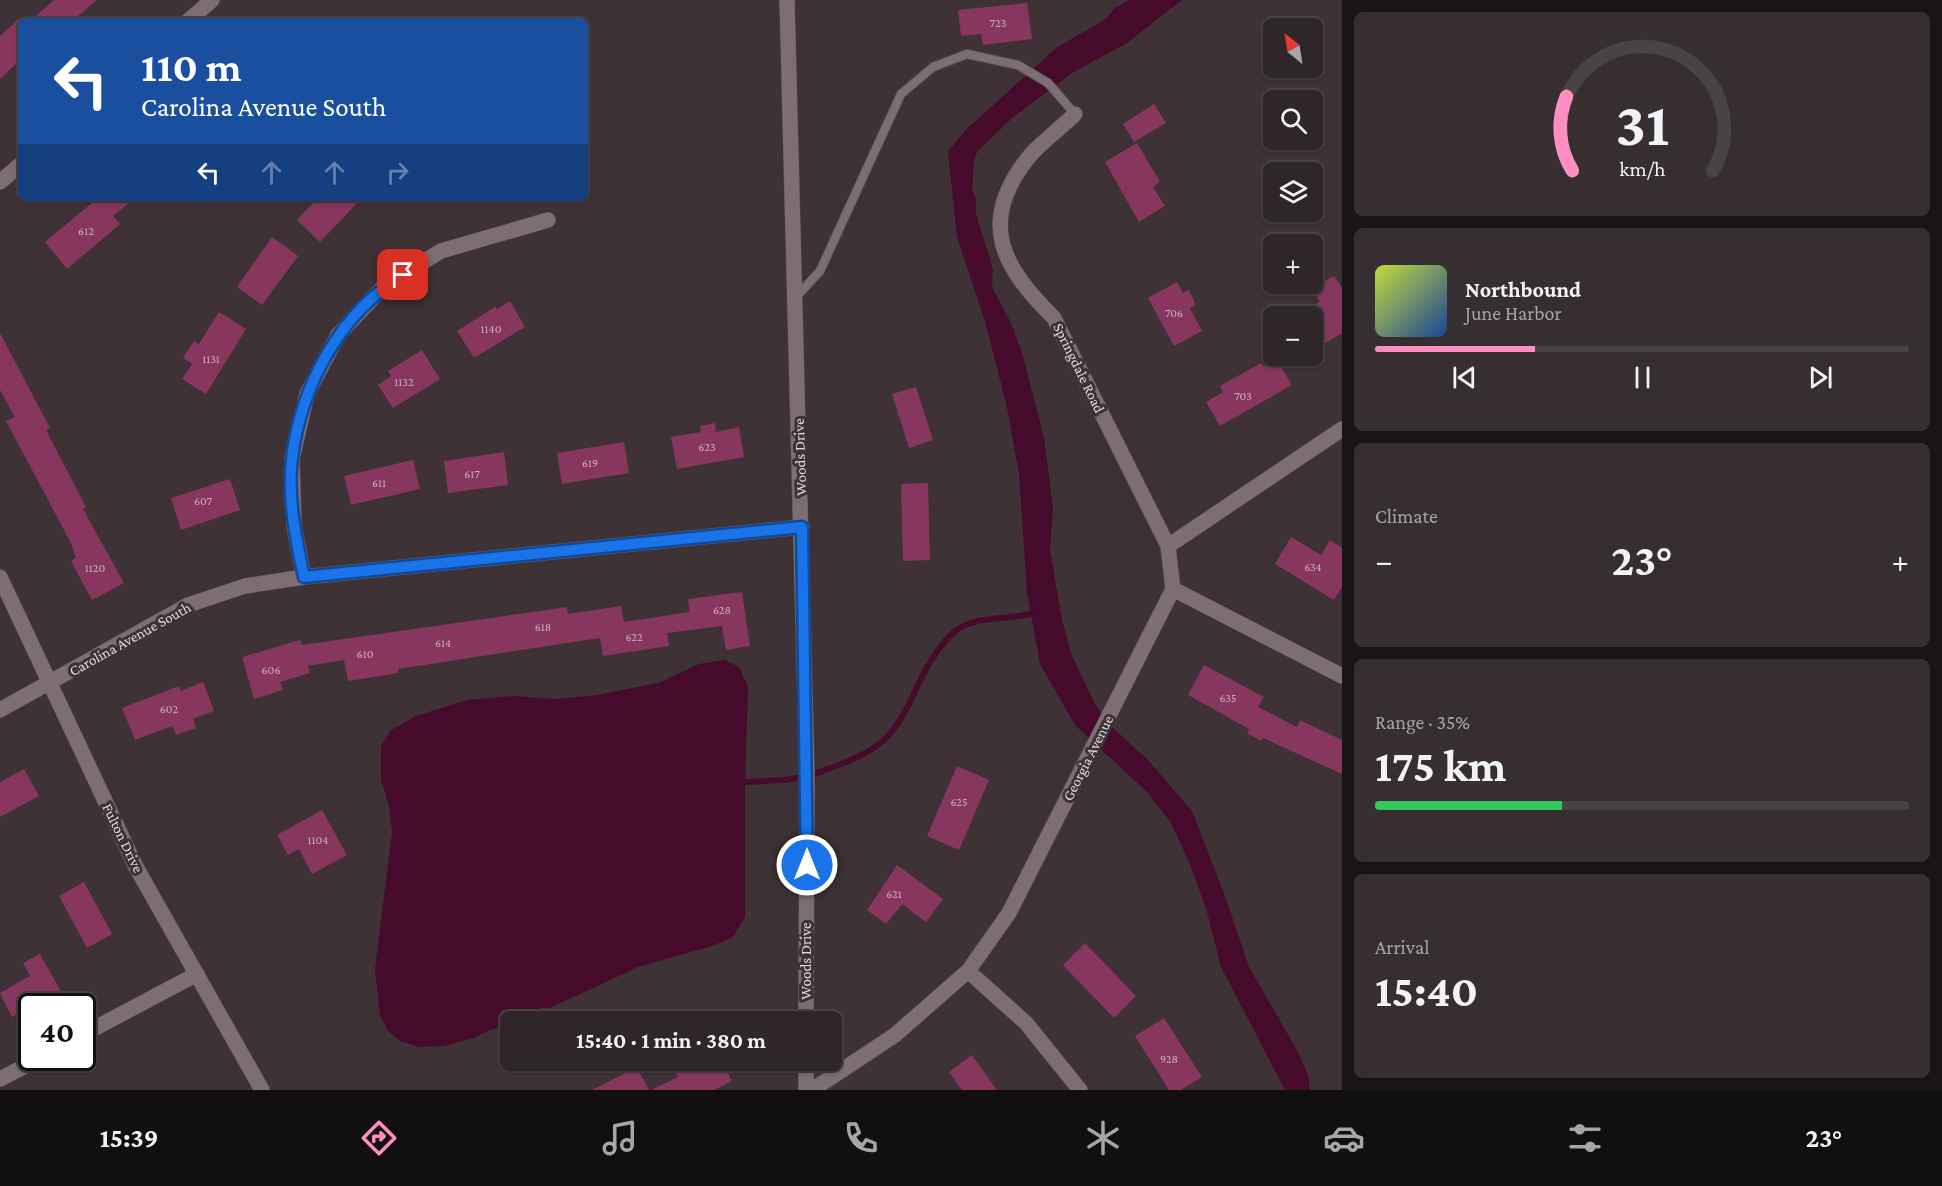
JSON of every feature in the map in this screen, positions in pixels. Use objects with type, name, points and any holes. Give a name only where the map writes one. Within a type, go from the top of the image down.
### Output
[{"type":"street","points":[[191,18],[212,0]]},
{"type":"street","name":"Woods Drive","points":[[787,0],[807,776],[806,1011]]},
{"type":"street","name":"Springdale Road","points":[[1076,114],[1029,157],[1007,188],[999,226],[1007,263],[1030,294],[1054,318],[1168,546]]},
{"type":"street","points":[[0,182],[18,167]]},
{"type":"street","points":[[304,577],[294,525],[292,459],[306,394],[338,335],[384,286],[441,251],[548,219]]},
{"type":"street","points":[[1342,429],[1168,546],[1173,589],[1342,676]]},
{"type":"street","name":"Carolina Avenue South","points":[[0,710],[188,605],[245,586],[304,577],[802,527]]},
{"type":"street","name":"Fulton Drive","points":[[0,578],[136,867],[262,1090]]},
{"type":"street","name":"Georgia Avenue","points":[[812,1090],[895,1035],[968,970],[1010,913],[1173,589]]},
{"type":"street","points":[[968,970],[1026,1023],[1080,1090]]},
{"type":"street","points":[[96,1028],[197,974]]},
{"type":"street","points":[[0,1080],[18,1070]]},
{"type":"street","points":[[806,1071],[806,1090]]},
{"type":"lane","points":[[796,298],[820,271],[901,94],[933,67],[967,54],[1018,65],[1030,70],[1048,83],[1076,114]]},
{"type":"shaded area","points":[[1129,0],[1182,0],[1127,43],[1072,73],[1012,118],[977,152],[974,161],[972,190],[976,199],[976,214],[993,269],[992,287],[1011,323],[1022,352],[1044,438],[1053,509],[1050,549],[1062,620],[1072,656],[1096,706],[1113,728],[1149,761],[1192,811],[1225,896],[1249,967],[1297,1050],[1308,1075],[1310,1090],[1285,1090],[1221,967],[1207,912],[1190,864],[1171,823],[1148,793],[1075,725],[1040,664],[1027,593],[1019,474],[1007,407],[985,321],[957,237],[948,151],[967,129],[1056,48],[1106,19],[1115,8]]},
{"type":"shaded area","points":[[725,660],[739,667],[748,687],[745,917],[733,937],[712,946],[638,967],[550,1008],[535,1011],[500,1011],[500,1026],[473,1038],[444,1046],[419,1047],[400,1041],[388,1031],[380,1016],[375,970],[392,832],[389,806],[381,780],[381,746],[390,731],[416,716],[467,700],[513,696],[556,699],[597,695],[658,683],[699,664]]},
{"type":"building","points":[[54,0],[97,0],[76,18],[33,18]]},
{"type":"building","points":[[1027,3],[1032,39],[983,45],[981,34],[961,36],[958,10]]},
{"type":"building","points":[[18,20],[18,62],[0,79],[0,36]]},
{"type":"building","points":[[1154,104],[1166,123],[1134,142],[1123,124]]},
{"type":"building","points":[[1137,143],[1160,182],[1153,187],[1165,206],[1139,222],[1105,162]]},
{"type":"building","points":[[94,201],[131,201],[113,216],[120,224],[67,269],[45,242]]},
{"type":"building","points":[[315,201],[359,201],[320,242],[297,220]]},
{"type":"building","points":[[272,237],[298,256],[262,305],[237,287]]},
{"type":"building","points":[[1334,276],[1342,288],[1342,333],[1323,344],[1323,306],[1312,306],[1320,302],[1315,294],[1323,294],[1323,282]]},
{"type":"building","points":[[1177,282],[1183,293],[1189,290],[1196,305],[1190,308],[1202,331],[1174,346],[1148,298]]},
{"type":"building","points":[[510,301],[525,327],[474,358],[457,331],[495,307],[497,309]]},
{"type":"building","points":[[219,312],[246,329],[206,394],[182,379],[192,364],[183,358],[194,341],[199,344]]},
{"type":"building","points":[[0,333],[50,428],[46,430],[86,507],[83,509],[124,583],[92,600],[71,561],[76,558],[71,543],[6,421],[15,417],[0,390]]},
{"type":"building","points":[[422,350],[440,379],[393,408],[378,385],[391,376],[388,371]]},
{"type":"building","points":[[1261,363],[1264,367],[1281,366],[1292,385],[1220,426],[1206,402],[1223,392],[1220,386]]},
{"type":"building","points":[[916,387],[933,440],[909,448],[892,394]]},
{"type":"building","points":[[715,423],[716,432],[739,427],[744,457],[677,469],[671,437],[701,432],[700,426]]},
{"type":"building","points":[[624,442],[629,473],[562,484],[557,453]]},
{"type":"building","points":[[504,452],[508,485],[448,493],[444,461]]},
{"type":"building","points":[[413,460],[420,489],[351,505],[344,476]]},
{"type":"building","points":[[230,479],[240,510],[181,530],[171,498]]},
{"type":"building","points":[[928,483],[930,560],[903,561],[901,484]]},
{"type":"building","points":[[1291,537],[1321,555],[1330,540],[1342,548],[1342,587],[1334,600],[1275,564]]},
{"type":"building","points":[[742,592],[750,646],[726,650],[722,626],[667,633],[669,646],[603,656],[600,638],[398,669],[398,673],[348,681],[344,660],[308,666],[310,673],[280,682],[283,690],[254,699],[242,657],[300,640],[302,645],[567,607],[568,614],[621,606],[624,622],[690,612],[688,599]]},
{"type":"building","points":[[1204,665],[1264,697],[1258,707],[1297,727],[1300,720],[1342,740],[1342,774],[1263,738],[1261,741],[1247,733],[1249,729],[1188,695]]},
{"type":"building","points":[[203,682],[214,711],[193,719],[196,728],[176,735],[172,726],[135,740],[122,708],[179,686],[181,691]]},
{"type":"building","points":[[957,766],[989,780],[959,850],[927,836]]},
{"type":"building","points":[[24,769],[39,796],[0,817],[0,782]]},
{"type":"building","points":[[322,810],[347,855],[312,874],[299,849],[288,855],[277,835]]},
{"type":"building","points":[[897,865],[943,899],[926,922],[902,904],[886,924],[867,910]]},
{"type":"building","points":[[84,882],[112,934],[87,948],[59,896]]},
{"type":"building","points":[[1085,943],[1136,996],[1114,1018],[1063,965]]},
{"type":"building","points":[[40,954],[60,990],[55,993],[18,993],[18,1014],[12,1017],[0,993],[30,976],[23,963]]},
{"type":"building","points":[[1164,1018],[1202,1077],[1181,1090],[1169,1090],[1135,1036]]},
{"type":"building","points":[[972,1055],[997,1090],[962,1090],[949,1072]]},
{"type":"building","points":[[629,1071],[639,1071],[649,1090],[592,1090]]},
{"type":"building","points":[[675,1071],[727,1071],[732,1081],[714,1090],[651,1090],[678,1077]]},
{"type":"waterway","points":[[738,783],[804,777],[830,769],[874,748],[899,722],[932,660],[944,642],[958,629],[977,621],[1037,612]]},
{"type":"route","points":[[403,275],[384,286],[338,335],[306,394],[292,459],[294,525],[304,577],[802,527],[807,865]]}]
